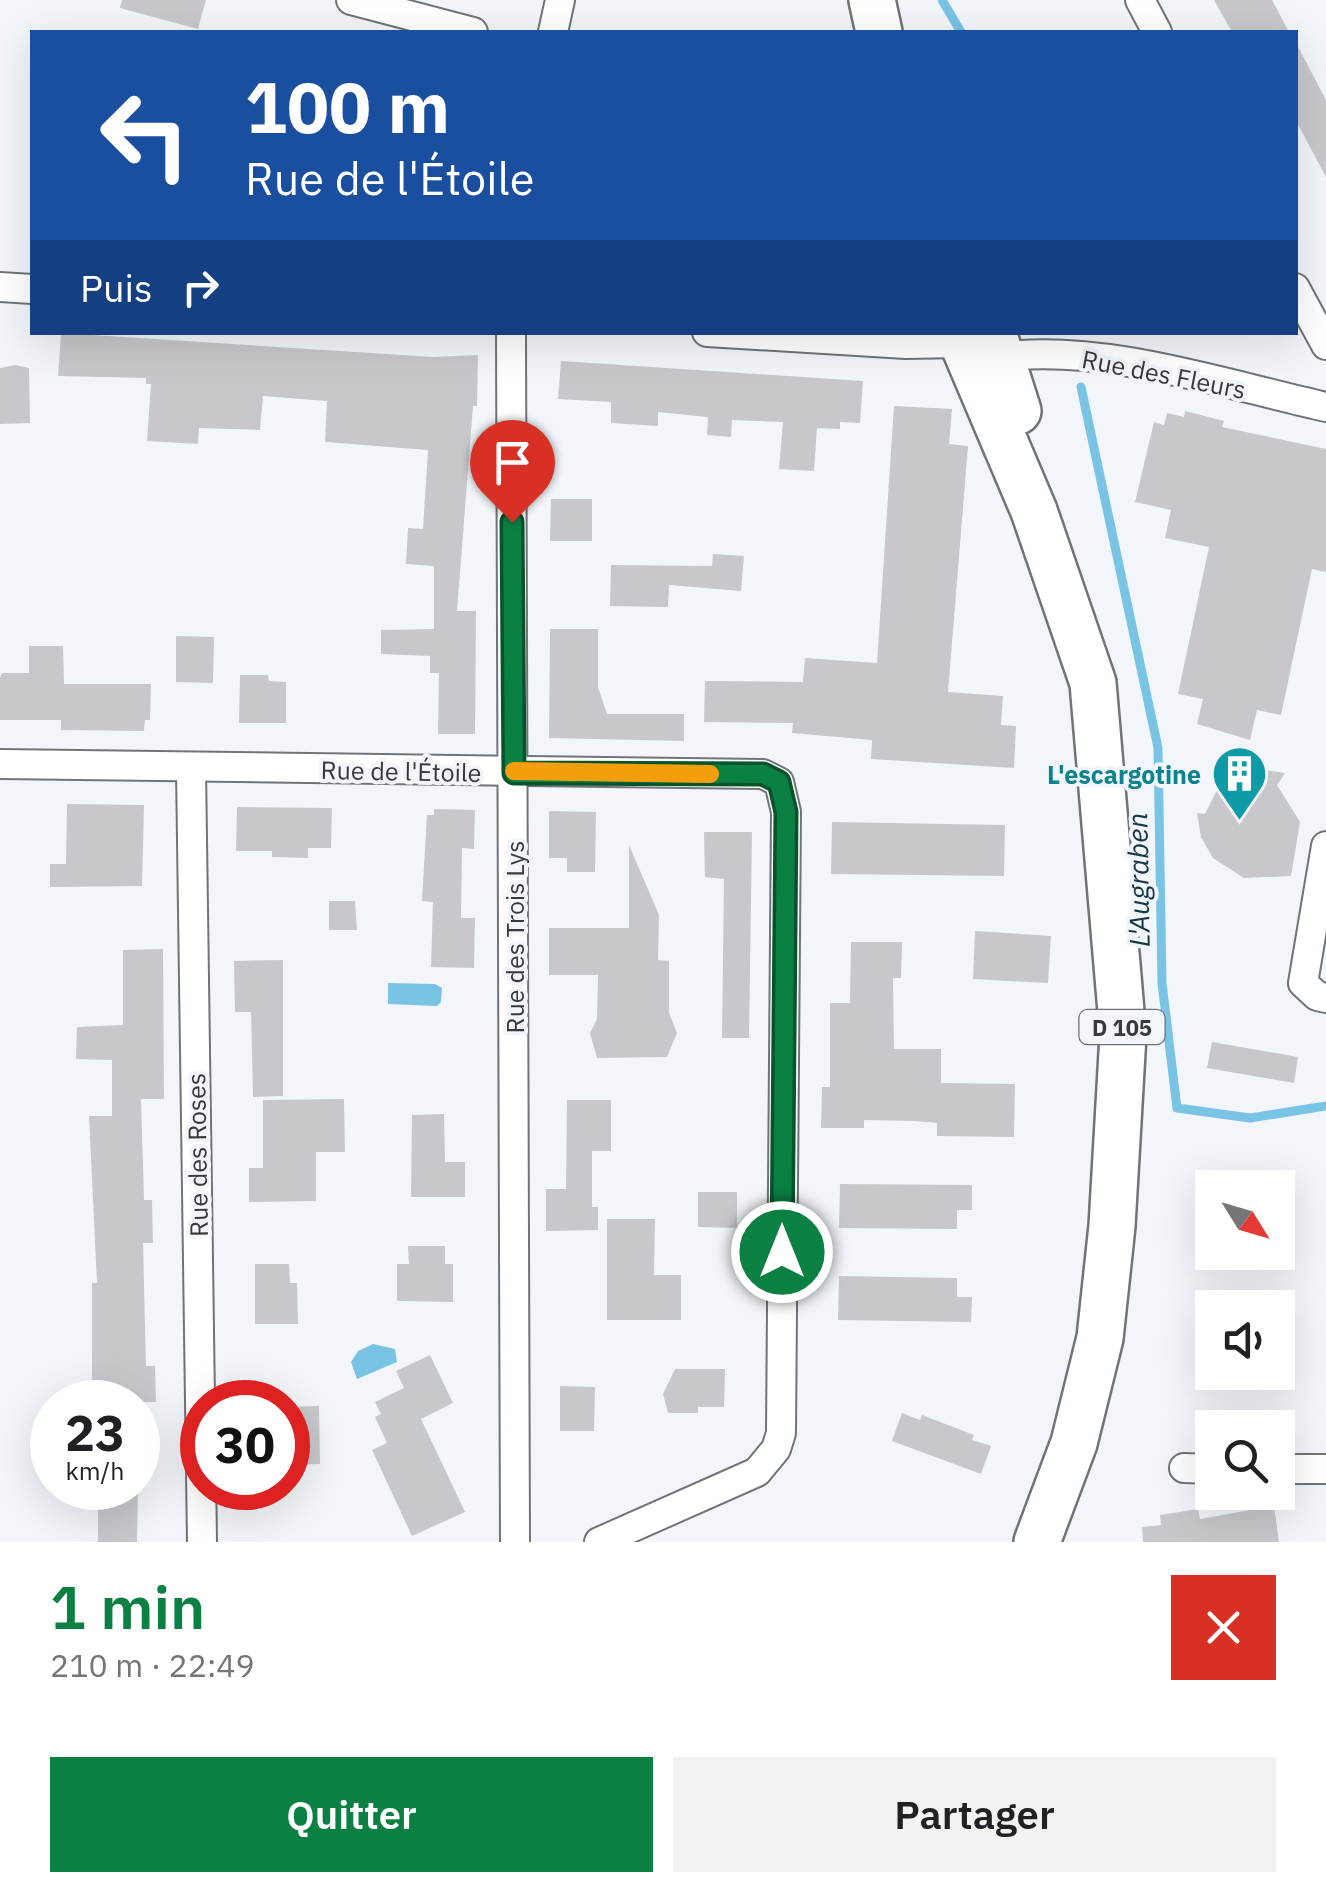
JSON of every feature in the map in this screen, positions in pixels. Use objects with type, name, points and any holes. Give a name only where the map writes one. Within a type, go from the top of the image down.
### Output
[{"type":"main road","points":[[872,0],[879,30]]},
{"type":"main road","name":"D 105","points":[[978,341],[1094,683],[1123,1034],[1112,1226],[1100,1338],[1074,1444],[1037,1542]]},
{"type":"street","points":[[351,0],[465,30]]},
{"type":"street","points":[[553,30],[560,0]]},
{"type":"street","points":[[1140,0],[1156,30]]},
{"type":"street","points":[[0,287],[30,289]]},
{"type":"street","points":[[1298,294],[1326,345]]},
{"type":"street","name":"Rue des Trois Lys","points":[[511,335],[515,1542]]},
{"type":"street","name":"Rue des Fleurs","points":[[757,335],[906,344],[978,341],[1023,354],[1100,357],[1326,407]]},
{"type":"street","name":"Rue de l'Étoile","points":[[0,764],[763,774],[779,782],[786,802],[780,1432],[776,1449],[756,1472],[600,1542]]},
{"type":"street","name":"Rue des Roses","points":[[191,768],[202,1542]]},
{"type":"street","points":[[1326,846],[1303,982],[1317,996],[1326,998]]},
{"type":"street","points":[[1295,1469],[1326,1469]]},
{"type":"water","points":[[388,983],[435,984],[442,988],[441,1002],[437,1006],[388,1004]]},
{"type":"water","points":[[373,1344],[395,1349],[397,1362],[357,1379],[351,1362],[358,1351]]},
{"type":"building","points":[[122,0],[206,0],[198,29],[120,8]]},
{"type":"building","points":[[1214,0],[1272,0],[1288,30],[1231,30]]},
{"type":"building","points":[[1298,47],[1326,100],[1326,177],[1298,125]]},
{"type":"building","points":[[61,335],[433,357],[478,355],[477,406],[473,406],[457,611],[476,611],[475,734],[438,734],[439,673],[430,673],[430,656],[381,654],[381,630],[434,629],[434,566],[406,564],[408,528],[423,529],[428,450],[325,442],[327,401],[263,396],[260,430],[199,428],[198,444],[147,441],[151,384],[146,384],[146,378],[58,376]]},
{"type":"building","points":[[561,361],[863,381],[860,423],[840,422],[840,429],[817,428],[814,471],[779,469],[783,422],[732,420],[731,437],[707,435],[708,417],[658,412],[658,426],[611,423],[611,402],[558,399]]},
{"type":"building","points":[[0,368],[29,368],[30,423],[0,424]]},
{"type":"building","points":[[894,406],[952,409],[949,444],[968,446],[948,692],[1003,696],[1001,725],[1016,726],[1014,768],[871,759],[872,740],[792,733],[793,723],[704,722],[705,681],[803,682],[805,658],[877,663]]},
{"type":"building","points":[[1185,411],[1224,421],[1222,427],[1326,449],[1326,572],[1312,569],[1281,715],[1257,710],[1250,740],[1197,724],[1203,699],[1178,694],[1209,547],[1165,538],[1171,510],[1135,502],[1154,422],[1164,425],[1167,413],[1184,417]]},
{"type":"building","points":[[551,499],[592,499],[592,541],[550,541]]},
{"type":"building","points":[[713,554],[744,556],[741,591],[669,585],[668,607],[610,606],[611,565],[712,566]]},
{"type":"building","points":[[550,629],[598,629],[598,687],[607,714],[684,714],[684,741],[549,738]]},
{"type":"building","points":[[176,636],[214,637],[213,683],[176,682]]},
{"type":"building","points":[[29,646],[63,646],[64,684],[151,684],[150,720],[145,720],[144,731],[61,730],[61,720],[0,720],[0,678],[2,673],[29,673]]},
{"type":"building","points":[[240,675],[268,675],[269,681],[286,682],[286,723],[239,723]]},
{"type":"building","name":"L'escargotine","points":[[1247,767],[1285,773],[1277,785],[1300,822],[1291,876],[1244,878],[1213,858],[1201,837],[1197,813],[1205,814],[1219,786]]},
{"type":"building","points":[[67,804],[144,805],[142,886],[50,887],[50,864],[66,864]]},
{"type":"building","points":[[237,807],[332,808],[331,848],[308,848],[308,858],[272,857],[272,851],[236,851]]},
{"type":"building","points":[[434,809],[475,810],[474,849],[462,848],[461,918],[475,918],[474,968],[431,967],[433,902],[422,901],[427,815],[434,815]]},
{"type":"building","points":[[549,811],[596,812],[595,872],[567,872],[567,858],[549,858]]},
{"type":"building","points":[[832,822],[1005,825],[1004,876],[831,874]]},
{"type":"building","points":[[704,832],[752,832],[749,1038],[722,1038],[724,879],[705,877]]},
{"type":"building","points":[[629,845],[659,915],[658,960],[669,961],[669,1013],[677,1033],[667,1057],[597,1058],[590,1033],[597,1019],[598,975],[549,975],[549,928],[629,928]]},
{"type":"building","points":[[329,901],[355,901],[357,930],[329,930]]},
{"type":"building","points":[[975,931],[1051,936],[1048,983],[973,979]]},
{"type":"building","points":[[851,942],[902,942],[901,978],[893,978],[894,1049],[941,1049],[941,1083],[1015,1084],[1014,1137],[937,1136],[937,1123],[914,1121],[864,1120],[864,1128],[821,1128],[822,1087],[830,1087],[830,1003],[850,1003]]},
{"type":"building","points":[[163,949],[164,1099],[141,1099],[144,1200],[152,1200],[153,1243],[143,1243],[146,1366],[155,1366],[155,1380],[92,1380],[92,1283],[97,1283],[89,1116],[112,1116],[112,1060],[76,1059],[77,1027],[123,1025],[123,950]]},
{"type":"building","points":[[283,960],[283,1096],[253,1097],[251,1012],[235,1012],[234,961]]},
{"type":"building","points":[[1212,1042],[1298,1057],[1294,1083],[1207,1068]]},
{"type":"building","points":[[344,1099],[345,1152],[316,1152],[316,1201],[249,1202],[249,1168],[263,1168],[263,1100]]},
{"type":"building","points":[[567,1100],[611,1100],[611,1151],[592,1151],[592,1207],[598,1207],[598,1230],[546,1231],[546,1189],[566,1189]]},
{"type":"building","points":[[444,1114],[445,1162],[465,1162],[465,1197],[411,1197],[412,1115]]},
{"type":"building","points":[[840,1184],[972,1185],[972,1210],[957,1210],[957,1229],[839,1228]]},
{"type":"building","points":[[698,1192],[737,1192],[737,1228],[698,1227]]},
{"type":"building","points":[[607,1219],[655,1219],[654,1275],[681,1275],[681,1320],[607,1320]]},
{"type":"building","points":[[408,1246],[445,1246],[445,1264],[453,1264],[453,1302],[397,1301],[397,1264],[409,1264]]},
{"type":"building","points":[[255,1264],[289,1264],[290,1283],[297,1283],[298,1324],[255,1324]]},
{"type":"building","points":[[839,1276],[957,1278],[957,1297],[972,1297],[971,1322],[838,1320]]},
{"type":"building","points":[[430,1355],[453,1403],[421,1419],[465,1512],[412,1536],[372,1450],[387,1443],[375,1417],[381,1414],[375,1402],[404,1388],[396,1371]]},
{"type":"building","points":[[675,1369],[725,1369],[724,1407],[698,1407],[698,1413],[668,1413],[663,1394]]},
{"type":"building","points":[[560,1386],[595,1387],[594,1431],[560,1431]]},
{"type":"building","points":[[310,1406],[319,1406],[320,1464],[310,1464]]},
{"type":"building","points":[[902,1413],[920,1420],[922,1415],[974,1435],[972,1440],[991,1446],[981,1474],[892,1441]]},
{"type":"building","points":[[1195,1509],[1200,1519],[1275,1510],[1279,1542],[1143,1542],[1142,1527],[1161,1525],[1160,1515]]},
{"type":"building","points":[[98,1510],[138,1510],[137,1542],[98,1542]]},
{"type":"waterway","name":"L'Augraben","points":[[942,0],[960,30]]},
{"type":"waterway","name":"L'Augraben","points":[[1081,387],[1158,748],[1162,983],[1177,1108],[1250,1118],[1326,1106]]},
{"type":"slow traffic","points":[[514,771],[710,774]]},
{"type":"place","name":"L'escargotine","points":[[1240,823]]},
{"type":"route","points":[[512,522],[514,773],[763,774],[779,782],[786,802],[782,1252]]}]
